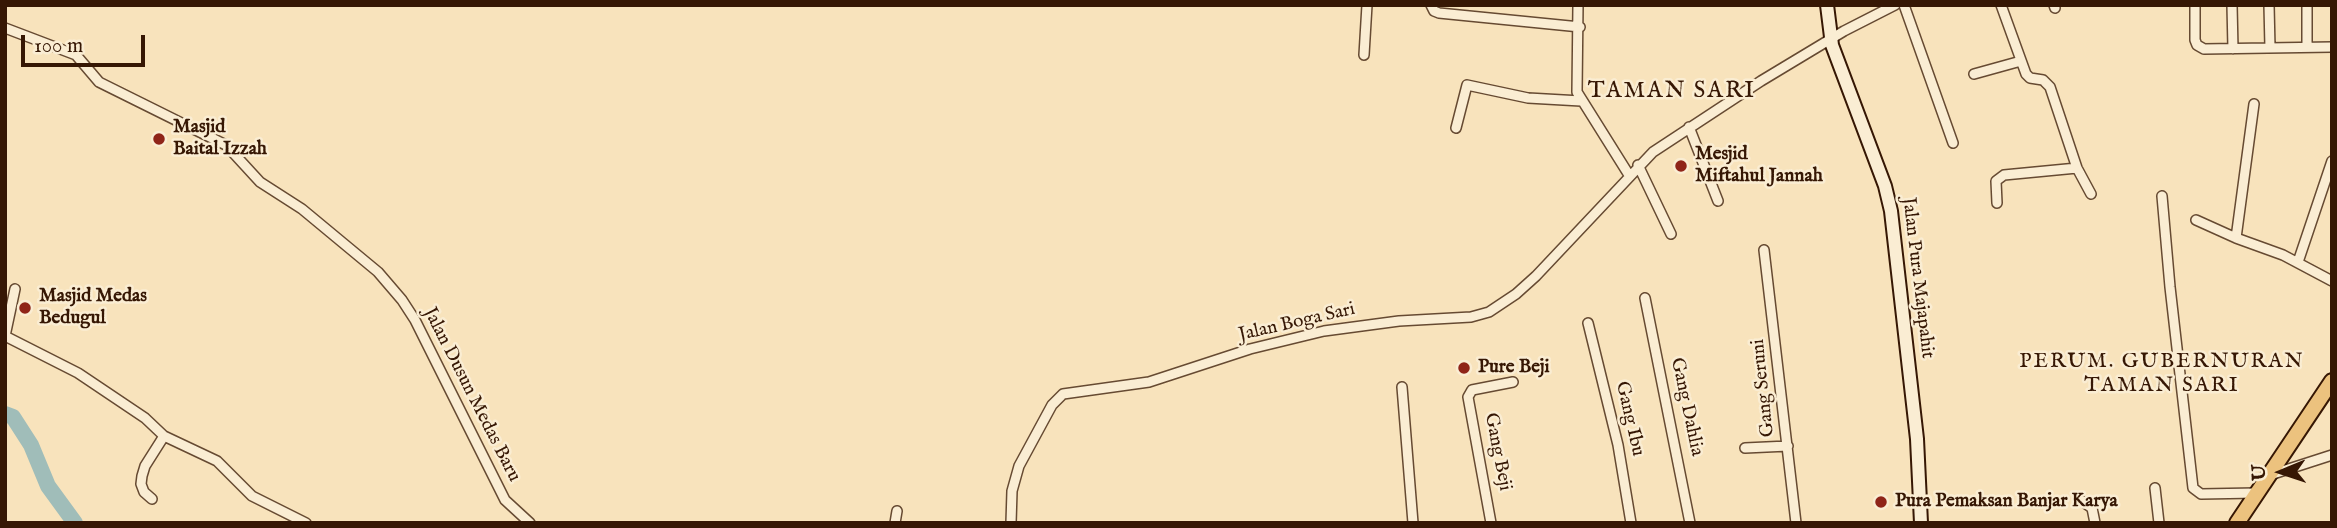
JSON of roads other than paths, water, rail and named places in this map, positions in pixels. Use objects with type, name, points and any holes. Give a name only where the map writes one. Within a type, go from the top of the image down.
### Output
[{"type":"main road","points":[[2237,523],[2332,380]]},
{"type":"street","points":[[1364,55],[1367,5]]},
{"type":"street","points":[[1432,5],[1438,13],[1580,27]]},
{"type":"street","points":[[1578,5],[1580,27],[1576,80],[1581,101],[1629,175],[1653,152],[1689,127],[1830,40],[1895,5]]},
{"type":"street","name":"Jalan Pura Majapahit","points":[[1827,5],[1830,40],[1885,186],[1891,211],[1915,426],[1921,523]]},
{"type":"street","points":[[1904,5],[1953,143]]},
{"type":"street","points":[[2001,5],[2028,76],[2043,80],[2052,90],[2077,168],[2091,194]]},
{"type":"street","points":[[2195,5],[2195,40],[2206,50],[2332,47]]},
{"type":"street","points":[[2232,5],[2233,49]]},
{"type":"street","points":[[2269,5],[2270,48]]},
{"type":"street","points":[[2307,5],[2307,47]]},
{"type":"street","name":"Jalan Dusun Medas Baru","points":[[5,29],[76,54],[85,62],[96,80],[226,145],[260,182],[302,209],[378,272],[415,320],[505,500],[530,523]]},
{"type":"street","points":[[1974,74],[2021,61]]},
{"type":"street","points":[[1457,128],[1467,85],[1528,98],[1581,101]]},
{"type":"street","points":[[2236,238],[2254,104]]},
{"type":"street","points":[[1689,127],[1718,201]]},
{"type":"street","points":[[2298,262],[2332,161]]},
{"type":"street","points":[[1638,165],[1671,234]]},
{"type":"street","points":[[1997,203],[1996,181],[2004,175],[2077,168]]},
{"type":"street","name":"Jalan Boga Sari","points":[[1011,523],[1012,491],[1019,466],[1052,405],[1063,394],[1158,380],[1250,349],[1324,331],[1483,315],[1526,285],[1605,204],[1629,175]]},
{"type":"street","points":[[2162,196],[2193,488],[2202,494],[2256,493]]},
{"type":"street","points":[[2196,220],[2298,262],[2332,281]]},
{"type":"street","name":"Gang Seruni","points":[[1765,250],[1796,523]]},
{"type":"street","points":[[15,289],[5,336],[85,378],[145,418],[164,436],[217,461],[252,496],[306,523]]},
{"type":"street","name":"Gang Dahlia","points":[[1645,298],[1690,523]]},
{"type":"street","name":"Gang Ibu","points":[[1588,323],[1618,445],[1631,523]]},
{"type":"street","name":"Gang Beji","points":[[1491,523],[1468,397],[1472,390],[1513,382]]},
{"type":"street","points":[[1402,387],[1413,523]]},
{"type":"street","points":[[152,499],[144,492],[142,476],[145,466],[164,436]]},
{"type":"street","points":[[1745,448],[1788,446]]},
{"type":"street","points":[[2270,475],[2332,455]]},
{"type":"street","points":[[2155,488],[2159,523]]},
{"type":"street","points":[[2082,502],[2092,508],[2095,523]]},
{"type":"street","points":[[895,523],[897,510]]},
{"type":"waterway","points":[[5,414],[13,417],[31,445],[48,486],[75,523]]},
{"type":"place","name":"Masjid Baital Izzah","points":[[159,139]]},
{"type":"place","name":"Mesjid Miftahul Jannah","points":[[1681,166]]},
{"type":"place","name":"Masjid Medas Bedugul","points":[[25,308]]},
{"type":"place","name":"Pure Beji","points":[[1464,368]]},
{"type":"place","name":"Pura Pemaksan Banjar Karya","points":[[1881,502]]},
{"type":"district","name":"TAMAN SARI","points":[[1672,92]]},
{"type":"district","name":"PERUM. GUBERNURAN TAMAN SARI","points":[[2162,375]]}]
